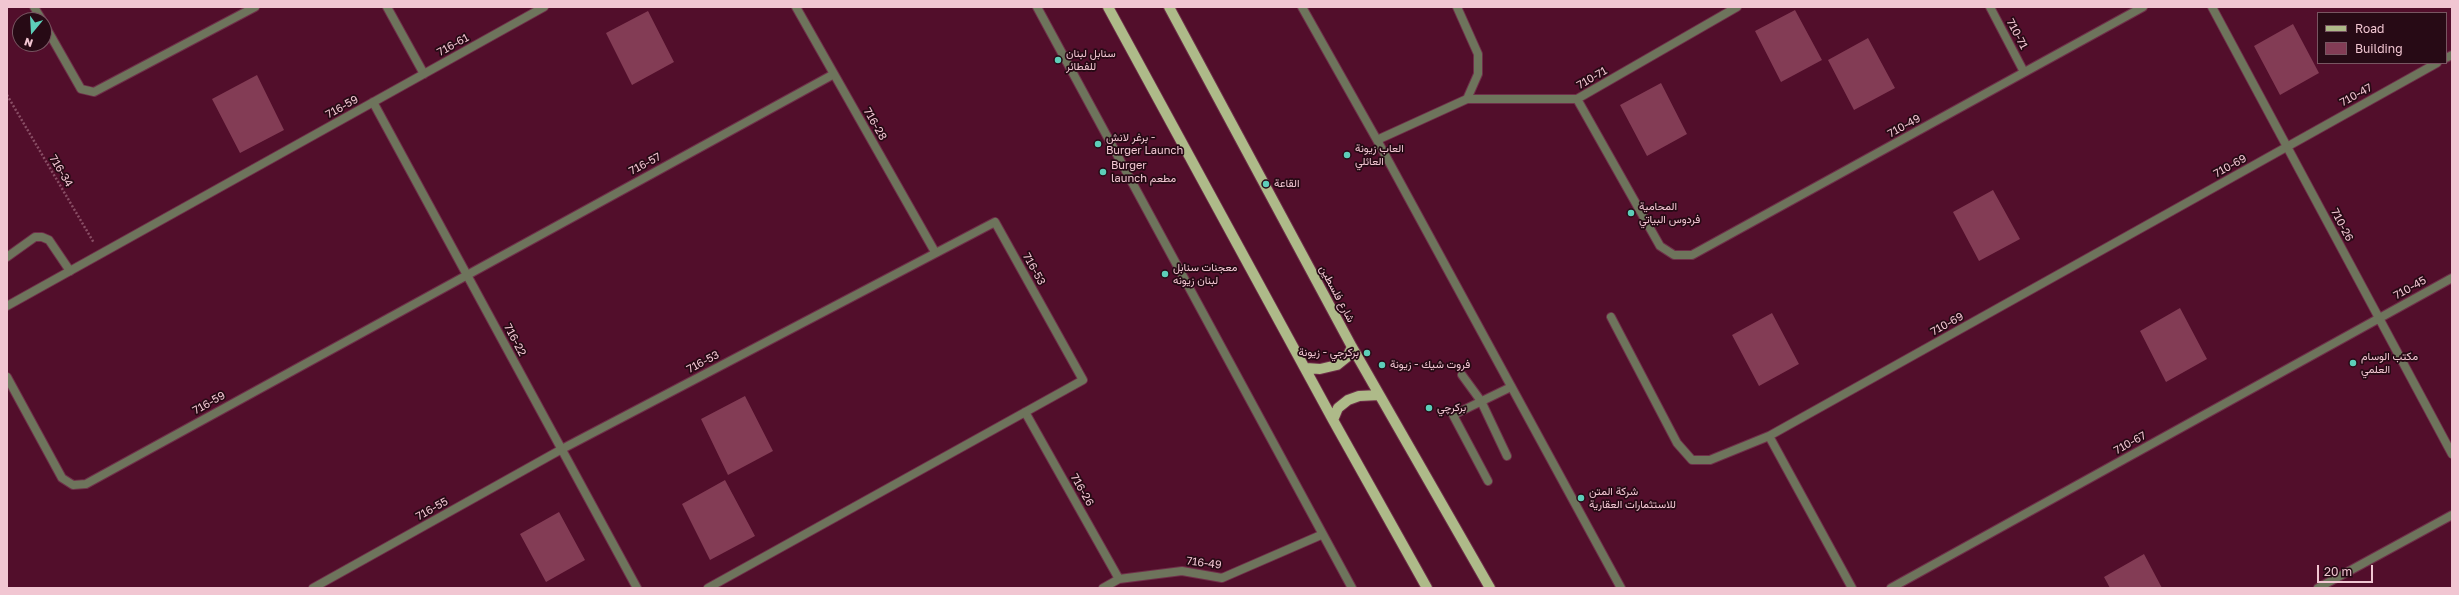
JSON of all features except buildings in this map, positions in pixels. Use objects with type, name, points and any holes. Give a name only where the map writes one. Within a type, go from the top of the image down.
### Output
[{"type":"main road","points":[[1108,7],[1333,420],[1427,588]]},
{"type":"main road","name":"شارع فلسطين","points":[[1169,7],[1352,347],[1490,588]]},
{"type":"main road","points":[[1306,368],[1320,369],[1337,365],[1347,357],[1352,347]]},
{"type":"main road","points":[[1333,420],[1338,408],[1348,400],[1359,396],[1379,395]]},
{"type":"street","points":[[52,38],[81,89],[94,92],[255,7]]},
{"type":"street","points":[[387,7],[424,74]]},
{"type":"street","name":"716-61","points":[[373,102],[544,7]]},
{"type":"street","name":"716-28","points":[[796,7],[935,252]]},
{"type":"street","points":[[1037,7],[1321,535],[1352,588]]},
{"type":"street","points":[[1302,7],[1377,140],[1620,588]]},
{"type":"street","points":[[1457,7],[1478,54],[1478,74],[1467,99]]},
{"type":"street","name":"710-71","points":[[1674,255],[1660,246],[1577,99],[1737,7]]},
{"type":"street","name":"710-71","points":[[1990,7],[2024,72]]},
{"type":"street","name":"710-49","points":[[1674,255],[1692,255],[2143,7]]},
{"type":"street","name":"710-26","points":[[2212,7],[2452,454]]},
{"type":"street","name":"710-47","points":[[2287,147],[2435,64]]},
{"type":"street","name":"716-57","points":[[467,274],[834,74]]},
{"type":"street","points":[[1377,140],[1467,99],[1577,99]]},
{"type":"street","name":"716-59","points":[[7,306],[373,102]]},
{"type":"street","name":"716-22","points":[[373,102],[638,588]]},
{"type":"street","name":"710-69","points":[[1611,317],[1677,443],[1692,460],[1710,460],[1769,436],[2287,147]]},
{"type":"street","name":"716-53","points":[[562,450],[935,252],[995,222],[1083,380],[708,588]]},
{"type":"street","points":[[7,257],[36,237],[42,237],[49,240],[70,271]]},
{"type":"street","name":"716-59","points":[[7,377],[62,478],[73,485],[86,484],[467,274]]},
{"type":"street","name":"710-45","points":[[2379,318],[2452,278]]},
{"type":"street","name":"710-67","points":[[1891,588],[2379,318]]},
{"type":"street","points":[[1462,375],[1481,402],[1507,456]]},
{"type":"street","points":[[1488,481],[1453,415],[1511,387]]},
{"type":"street","name":"716-26","points":[[1025,412],[1119,579]]},
{"type":"street","points":[[1769,436],[1852,588]]},
{"type":"street","name":"716-55","points":[[313,588],[562,450]]},
{"type":"street","points":[[2318,588],[2452,515]]},
{"type":"street","name":"716-49","points":[[1103,588],[1119,579],[1182,571],[1222,578],[1321,535]]},
{"type":"path","name":"716-34","points":[[7,95],[101,254]]},
{"type":"place","name":"سنابل لبنان للفطائر","points":[[1058,60]]},
{"type":"place","name":"برغر لانش - Burger Launch","points":[[1098,144]]},
{"type":"place","name":"العاب زيونة العائلي","points":[[1347,155]]},
{"type":"place","name":"Burger launch مطعم","points":[[1103,172]]},
{"type":"place","name":"القاعة","points":[[1266,184]]},
{"type":"place","name":"المحامية فردوس البياتي","points":[[1631,213]]},
{"type":"place","name":"معجنات سنابل لبنان زيونه","points":[[1165,274]]},
{"type":"place","name":"بركرجي - زيونة","points":[[1367,353]]},
{"type":"place","name":"مكتب الوسام العلمي","points":[[2353,363]]},
{"type":"place","name":"فروت شيك - زيونة","points":[[1382,365]]},
{"type":"place","name":"بركرچي","points":[[1429,408]]},
{"type":"place","name":"شركة المتن للاستثمارات العقارية","points":[[1581,498]]}]
